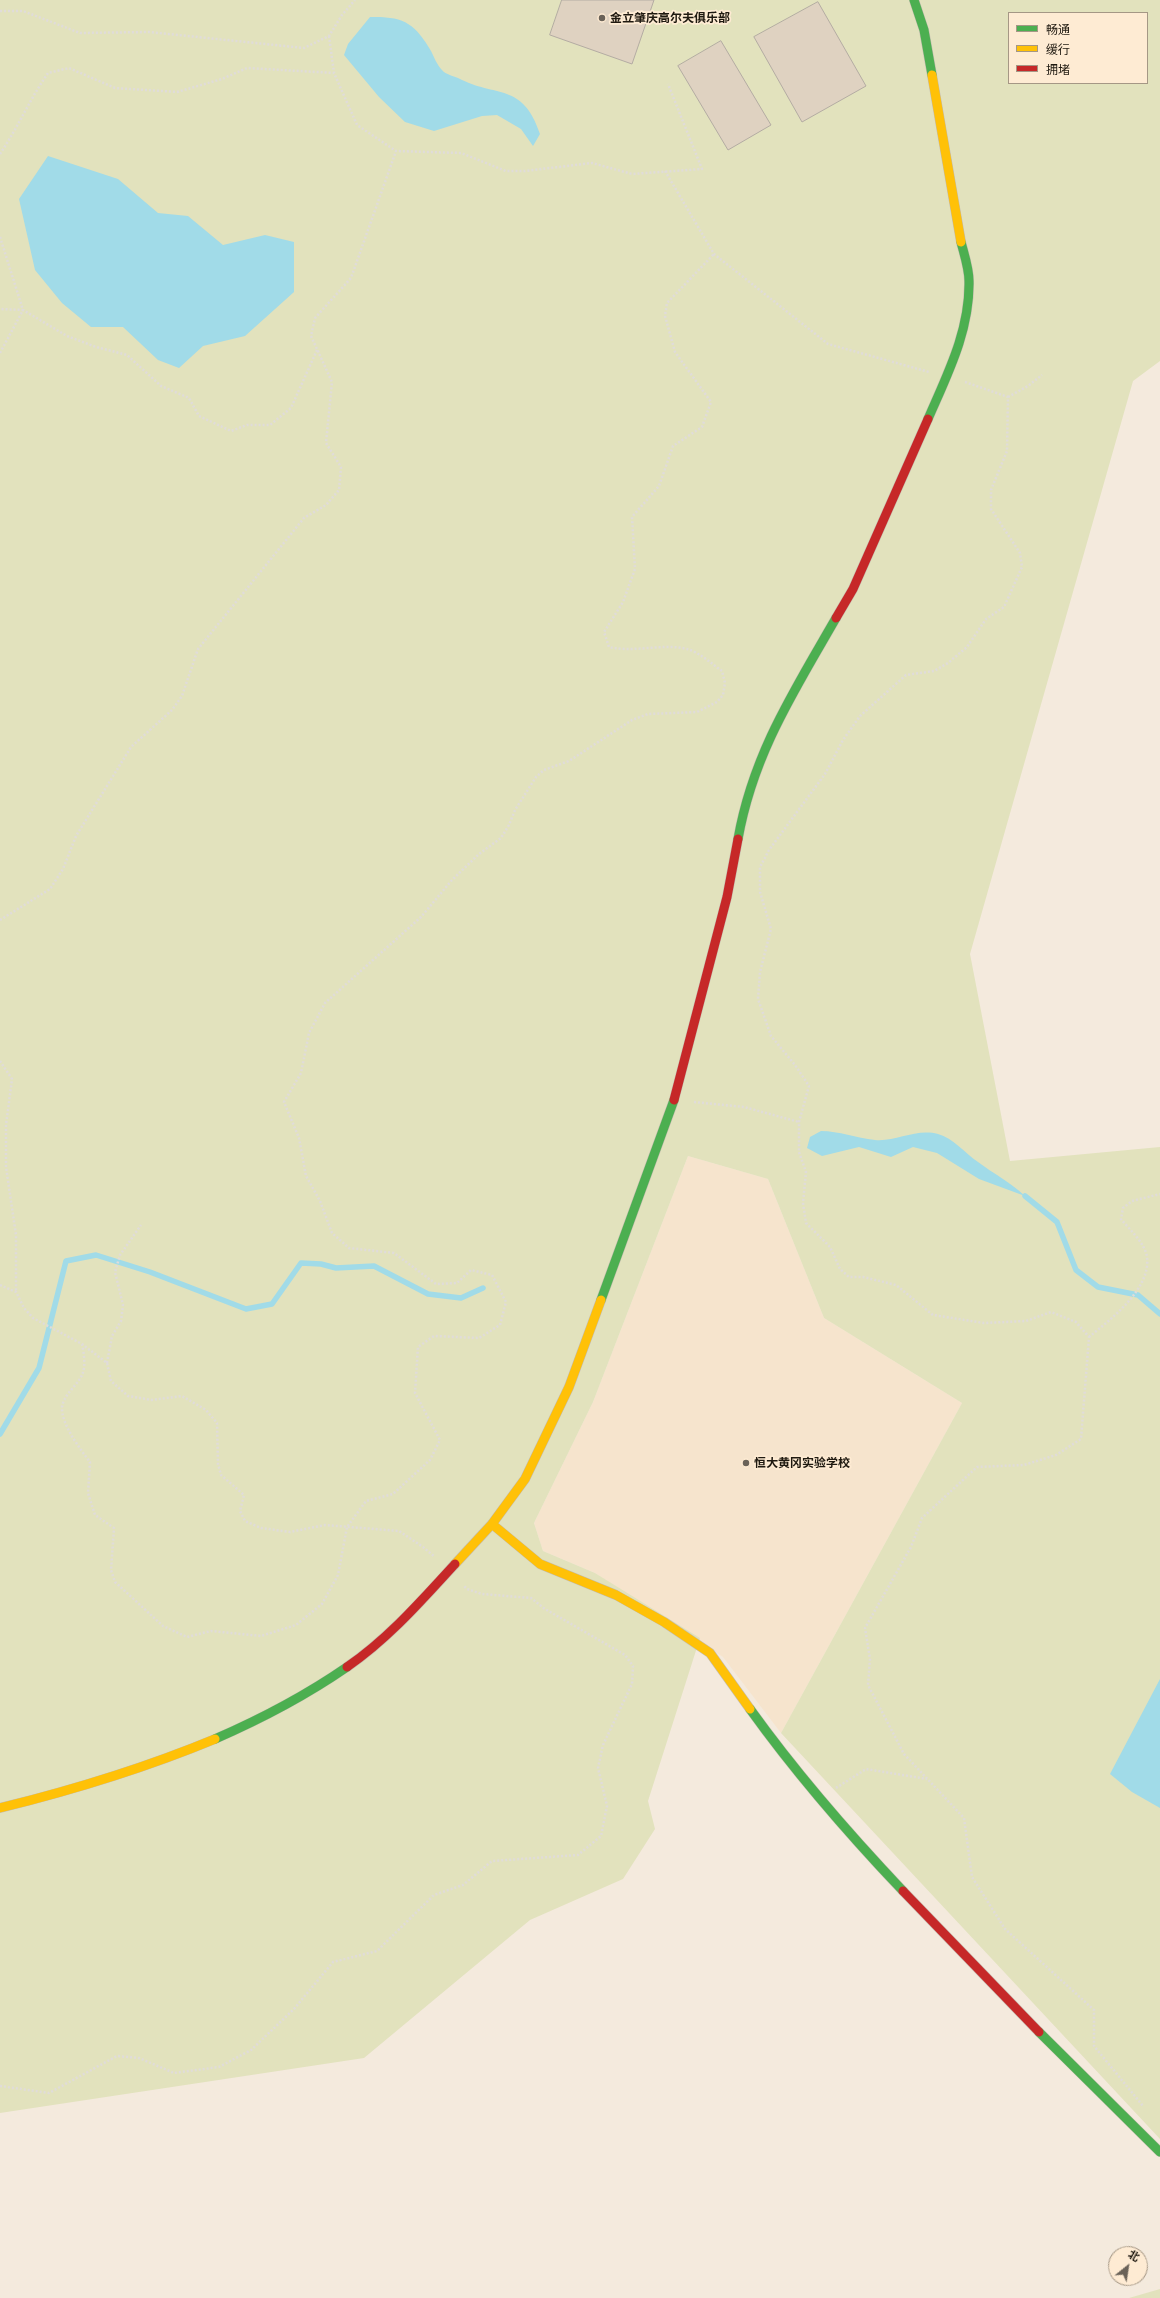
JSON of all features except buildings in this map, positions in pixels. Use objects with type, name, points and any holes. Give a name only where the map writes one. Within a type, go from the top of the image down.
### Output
[{"type":"street","points":[[0,1808],[57,1794],[169,1758],[254,1722],[316,1688],[361,1657],[411,1612],[492,1524],[524,1479],[569,1387],[674,1100],[727,897],[743,808],[754,772],[785,706],[853,589],[884,522],[956,355],[967,316],[969,280],[955,213],[924,30],[914,0]]},
{"type":"street","points":[[492,1524],[540,1564],[616,1595],[664,1622],[710,1653],[782,1754],[870,1856],[1021,2015],[1160,2152]]},
{"type":"path","points":[[0,11],[24,11],[80,33],[149,32],[304,48],[329,36],[342,15],[355,0]]},
{"type":"path","points":[[329,36],[334,74],[357,125],[396,151],[461,154],[506,170],[525,171],[592,163],[632,174],[702,169],[668,84]]},
{"type":"path","points":[[0,154],[19,126],[36,91],[48,73],[69,68],[115,88],[177,92],[222,79],[247,68],[334,74]]},
{"type":"path","points":[[0,920],[50,889],[63,869],[76,836],[131,747],[172,710],[182,696],[198,649],[304,518],[326,505],[340,490],[342,467],[326,443],[332,382],[311,336],[315,318],[351,278],[396,151]]},
{"type":"path","points":[[665,171],[714,254],[828,344],[933,373]]},
{"type":"path","points":[[0,237],[23,310],[0,353]]},
{"type":"path","points":[[82,1344],[84,1355],[82,1375],[68,1393],[62,1407],[70,1435],[90,1462],[88,1493],[94,1515],[114,1528],[111,1570],[115,1582],[163,1626],[187,1637],[211,1631],[261,1636],[296,1625],[322,1604],[338,1575],[347,1528],[366,1501],[393,1494],[430,1460],[440,1440],[415,1393],[418,1347],[434,1336],[480,1338],[500,1325],[506,1302],[492,1275],[471,1270],[457,1283],[436,1284],[394,1253],[349,1248],[332,1233],[320,1202],[306,1176],[299,1138],[284,1102],[301,1073],[309,1033],[325,1003],[421,917],[452,880],[479,854],[501,838],[509,826],[515,810],[536,777],[544,770],[573,758],[632,720],[648,714],[697,712],[717,702],[723,696],[725,683],[722,671],[687,649],[619,649],[609,646],[604,632],[623,602],[635,569],[632,517],[659,486],[672,446],[702,427],[711,402],[675,352],[665,316],[667,303],[714,254]]},
{"type":"path","points":[[0,309],[23,310],[67,336],[96,347],[127,355],[161,386],[189,398],[199,416],[231,431],[247,425],[270,425],[291,408],[317,349]]},
{"type":"path","points":[[961,380],[1008,397],[1028,386],[1042,375]]},
{"type":"path","points":[[1008,397],[1007,451],[991,490],[991,509],[1020,553],[1022,567],[1004,607],[986,619],[968,647],[934,671],[906,675],[860,716],[843,740],[824,774],[769,850],[760,867],[760,892],[771,929],[760,972],[758,999],[771,1036],[795,1065],[809,1086],[799,1122],[799,1152],[806,1172],[803,1203],[806,1223],[830,1247],[840,1269],[849,1277],[863,1277],[896,1285],[932,1315],[984,1323],[1026,1321],[1051,1312],[1076,1322],[1089,1337],[1081,1439],[1056,1454],[1024,1465],[977,1467],[922,1518],[911,1547],[865,1628],[870,1659],[868,1685],[904,1754],[964,1818],[972,1877],[1005,1929],[1094,2010],[1094,2046],[1145,2107]]},
{"type":"path","points":[[0,1061],[12,1079],[6,1126],[6,1167],[16,1235],[16,1292],[24,1308],[33,1318],[82,1344],[107,1363]]},
{"type":"path","points":[[674,1100],[744,1107],[799,1122]]},
{"type":"path","points":[[1089,1337],[1122,1310],[1138,1288],[1146,1271],[1147,1256],[1136,1237],[1120,1219],[1123,1208],[1132,1201],[1160,1194]]},
{"type":"path","points":[[142,1225],[120,1255],[116,1269],[118,1291],[123,1306],[120,1321],[112,1336],[107,1363],[111,1381],[128,1396],[152,1400],[182,1396],[199,1405],[214,1419],[217,1423],[218,1464],[221,1475],[244,1495],[240,1511],[245,1521],[261,1528],[290,1532],[325,1525],[347,1528],[399,1531],[424,1546],[439,1561]]},
{"type":"path","points":[[0,1285],[16,1292]]},
{"type":"path","points":[[0,2086],[49,2092],[117,2056],[140,2058],[174,2073],[219,2067],[251,2050],[294,2009],[333,1962],[377,1950],[434,1895],[463,1885],[492,1861],[578,1855],[601,1836],[608,1806],[598,1768],[603,1745],[632,1684],[633,1666],[625,1655],[545,1609],[531,1598],[482,1594],[467,1589],[459,1582]]},
{"type":"path","points":[[820,1798],[866,1769],[927,1779]]},
{"type":"shaded area","name":"恒大黄冈实验学校","points":[[688,1156],[768,1179],[824,1318],[962,1403],[781,1733],[723,1657],[595,1573],[543,1551],[534,1523],[593,1402]]},
{"type":"green space","points":[[0,0],[1160,0],[1160,361],[1133,381],[970,954],[1010,1161],[1160,1147],[1160,2139],[781,1733],[962,1403],[824,1318],[768,1179],[688,1156],[593,1402],[534,1523],[543,1551],[595,1573],[700,1638],[648,1801],[655,1829],[623,1879],[530,1920],[364,2058],[0,2113]]},
{"type":"green space","points":[[1160,2289],[1160,2298],[1129,2298]]},
{"type":"water","points":[[370,17],[391,18],[407,23],[425,41],[439,66],[445,73],[472,84],[507,94],[517,99],[525,106],[533,117],[540,134],[533,146],[521,129],[497,115],[482,116],[434,131],[405,122],[379,97],[344,55],[348,44]]},
{"type":"water","points":[[48,156],[118,179],[158,213],[188,216],[223,245],[265,235],[294,242],[294,292],[245,336],[203,346],[179,368],[158,360],[123,327],[91,327],[62,303],[35,270],[19,199]]},
{"type":"water","points":[[821,1131],[875,1140],[891,1139],[922,1133],[938,1134],[954,1142],[973,1158],[1014,1186],[1025,1196],[979,1179],[937,1153],[913,1147],[891,1157],[859,1147],[822,1156],[807,1148],[810,1137]]},
{"type":"water","points":[[1160,1679],[1160,1808],[1132,1792],[1110,1774]]},
{"type":"waterway","points":[[1025,1196],[1057,1222],[1076,1270],[1098,1287],[1138,1295],[1160,1314]]},
{"type":"waterway","points":[[0,1434],[39,1368],[66,1261],[96,1255],[150,1272],[246,1309],[272,1304],[301,1263],[321,1264],[336,1268],[374,1266],[428,1294],[461,1298],[483,1288]]},
{"type":"traffic: fast","points":[[914,0],[924,30],[932,75]]},
{"type":"traffic: fast","points":[[928,419],[950,369],[966,317],[969,276],[961,242]]},
{"type":"traffic: fast","points":[[738,839],[745,808],[765,751],[790,698],[836,618]]},
{"type":"traffic: fast","points":[[601,1300],[674,1100]]},
{"type":"traffic: fast","points":[[215,1739],[282,1706],[315,1688],[347,1667]]},
{"type":"traffic: fast","points":[[750,1709],[823,1802],[903,1891]]},
{"type":"traffic: fast","points":[[1039,2032],[1160,2152]]},
{"type":"traffic: slow","points":[[932,75],[961,242]]},
{"type":"traffic: slow","points":[[455,1564],[492,1524],[525,1479],[569,1387],[601,1300]]},
{"type":"traffic: slow","points":[[492,1524],[540,1564],[616,1595],[664,1622],[710,1653],[750,1709]]},
{"type":"traffic: slow","points":[[0,1808],[109,1778],[189,1750],[215,1739]]},
{"type":"traffic: jam","points":[[836,618],[853,589],[928,419]]},
{"type":"traffic: jam","points":[[674,1100],[727,897],[738,839]]},
{"type":"traffic: jam","points":[[347,1667],[390,1632],[455,1564]]},
{"type":"traffic: jam","points":[[903,1891],[1039,2032]]},
{"type":"place","name":"金立肇庆高尔夫俱乐部","points":[[602,18]]},
{"type":"place","name":"恒大黄冈实验学校","points":[[746,1463]]}]
